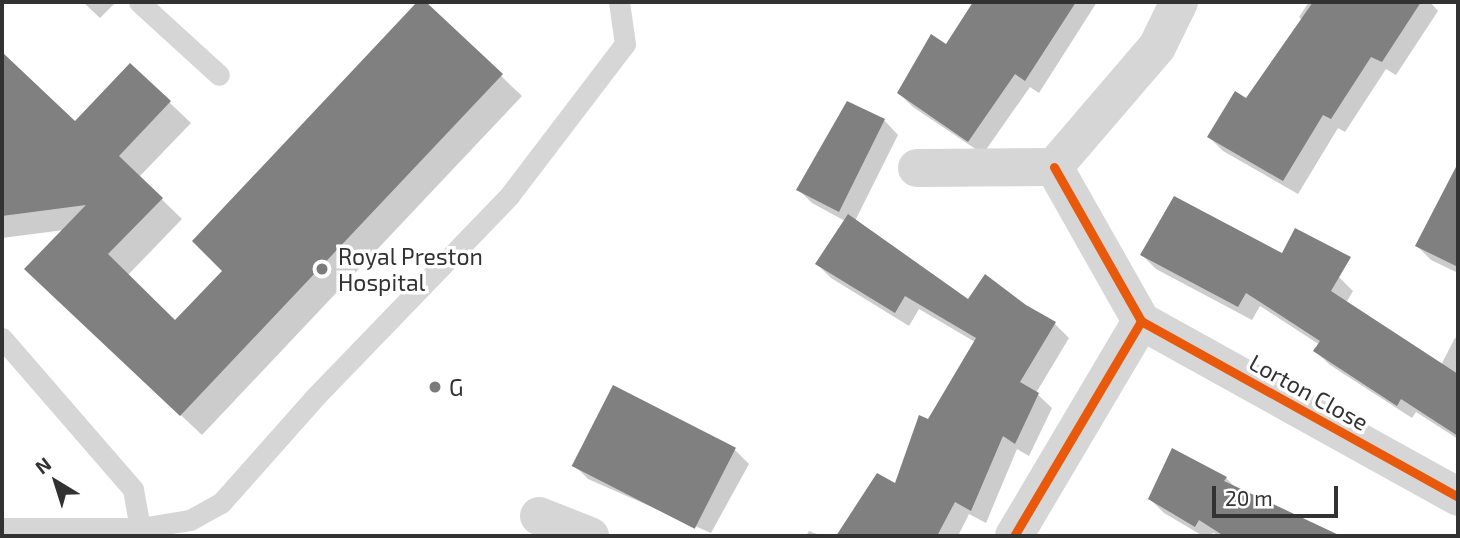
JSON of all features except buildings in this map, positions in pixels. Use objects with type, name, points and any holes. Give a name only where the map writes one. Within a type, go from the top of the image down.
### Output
[{"type":"street","points":[[917,168],[1054,167],[1157,47],[1179,2]]},
{"type":"street","points":[[1014,536],[1141,321],[1054,167]]},
{"type":"street","name":"Lorton Close","points":[[1141,321],[1458,497]]},
{"type":"street","points":[[539,516],[590,536]]},
{"type":"lane","points":[[139,2],[219,75]]},
{"type":"lane","points":[[2,528],[137,532],[190,520],[221,503],[315,397],[509,196],[625,44],[619,2]]},
{"type":"lane","points":[[3,342],[133,489],[137,532]]},
{"type":"cycle path","points":[[1054,167],[1141,321],[1458,497]]},
{"type":"cycle path","points":[[1014,536],[1141,321]]},
{"type":"place","name":"Royal Preston Hospital","points":[[322,269]]},
{"type":"place","name":"G","points":[[435,387]]}]
